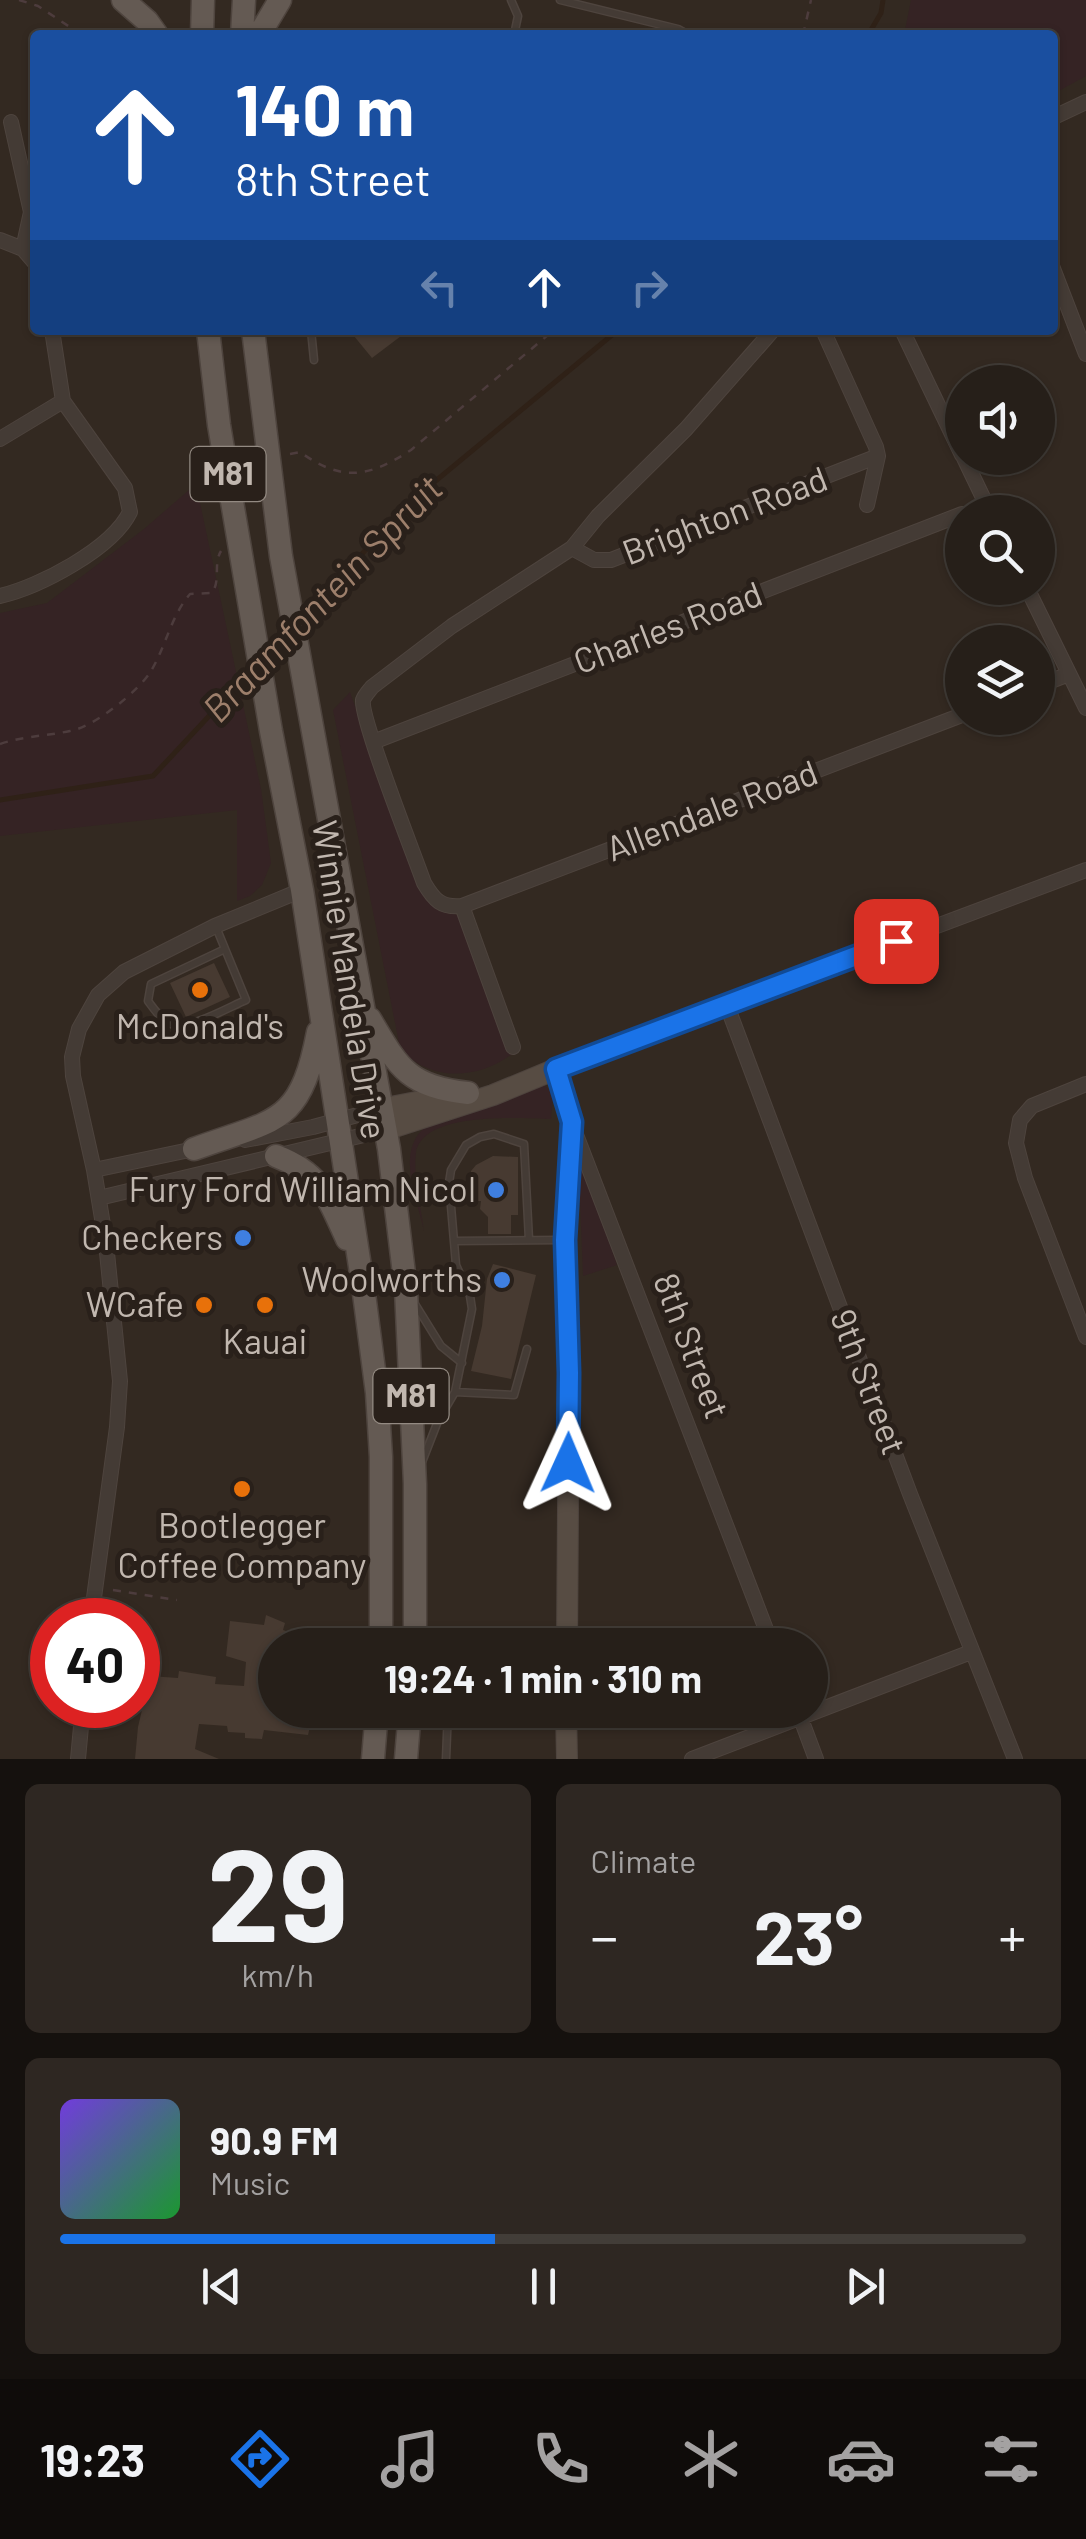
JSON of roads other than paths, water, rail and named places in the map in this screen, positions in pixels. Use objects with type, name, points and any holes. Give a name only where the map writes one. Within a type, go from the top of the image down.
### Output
[{"type":"main road","points":[[123,0],[154,30]]},
{"type":"main road","points":[[202,30],[203,0]]},
{"type":"main road","points":[[242,30],[244,0]]},
{"type":"main road","points":[[263,30],[280,0]]},
{"type":"main road","name":"Winnie Mandela Drive","points":[[209,335],[219,425],[302,890],[370,1340],[381,1457],[382,1628]]},
{"type":"main road","name":"Winnie Mandela Drive","points":[[255,335],[281,556],[383,1120],[406,1290],[418,1570],[416,1628]]},
{"type":"main road","points":[[360,1004],[394,1058],[410,1075],[438,1090],[468,1093]]},
{"type":"main road","points":[[194,1149],[270,1122],[292,1106],[306,1080],[321,1014]]},
{"type":"main road","points":[[276,1156],[295,1163],[320,1183],[346,1238],[370,1340]]},
{"type":"main road","points":[[373,1759],[376,1728]]},
{"type":"main road","points":[[406,1759],[409,1728]]},
{"type":"street","points":[[1058,115],[1086,102]]},
{"type":"street","points":[[10,122],[30,208]]},
{"type":"street","points":[[23,249],[30,217]]},
{"type":"street","points":[[0,240],[23,249],[30,258]]},
{"type":"street","points":[[1058,282],[1086,354]]},
{"type":"street","points":[[0,596],[51,579],[115,532],[130,512],[125,488],[62,401],[53,335]]},
{"type":"street","name":"Brighton Road","points":[[374,742],[363,703],[372,687],[452,626],[572,548],[598,516],[686,429],[769,335]]},
{"type":"street","points":[[826,335],[878,456]]},
{"type":"street","points":[[904,335],[945,419]]},
{"type":"street","points":[[0,439],[62,401]]},
{"type":"street","name":"Brighton Road","points":[[572,548],[594,560],[610,560],[878,456]]},
{"type":"street","name":"Brighton Road","points":[[867,505],[878,456]]},
{"type":"street","name":"Charles Road","points":[[374,742],[945,520]]},
{"type":"street","points":[[1035,605],[1086,708]]},
{"type":"street","points":[[1055,679],[1069,674]]},
{"type":"street","name":"Allendale Road","points":[[462,906],[945,721]]},
{"type":"street","points":[[374,742],[424,883],[438,904],[449,908],[462,906],[513,1047]]},
{"type":"street","points":[[99,1198],[276,1156],[337,1132],[493,1095],[1086,870]]},
{"type":"street","points":[[94,1598],[120,1381],[99,1198],[72,1058],[87,1010],[124,972],[216,926],[302,890]]},
{"type":"street","name":"9th Street","points":[[726,1004],[1015,1759]]},
{"type":"street","points":[[383,1120],[556,1069]]},
{"type":"street","name":"8th Street","points":[[556,1069],[572,1122],[765,1628]]},
{"type":"street","points":[[1086,1084],[1032,1106],[1020,1120],[1016,1143],[1025,1178],[1086,1337]]},
{"type":"street","points":[[566,1628],[569,1373],[565,1240],[572,1122]]},
{"type":"street","points":[[94,1170],[194,1149],[337,1132]]},
{"type":"street","points":[[828,1703],[971,1652]]},
{"type":"street","points":[[78,1759],[80,1728]]},
{"type":"street","points":[[566,1728],[567,1759]]},
{"type":"street","points":[[692,1759],[764,1728]]},
{"type":"street","points":[[805,1728],[816,1759]]},
{"type":"lane","points":[[511,0],[518,16],[515,30]]},
{"type":"lane","points":[[560,0],[681,30]]},
{"type":"lane","points":[[312,335],[314,360]]},
{"type":"lane","points":[[216,926],[246,1000],[184,1026],[169,1024],[148,1001],[151,984],[225,949]]},
{"type":"lane","points":[[415,1484],[430,1438],[455,1392],[472,1309],[456,1265],[449,1183],[455,1159],[466,1145],[494,1134],[520,1141],[526,1149],[529,1240]]},
{"type":"lane","points":[[454,1240],[565,1240]]},
{"type":"lane","points":[[406,1290],[441,1346],[462,1362]]},
{"type":"lane","points":[[455,1392],[514,1395],[528,1349]]},
{"type":"lane","points":[[446,1759],[447,1728]]},
{"type":"waterway","name":"Braamfontein Spruit","points":[[871,30],[883,0]]},
{"type":"waterway","name":"Braamfontein Spruit","points":[[299,620],[415,498],[612,335]]},
{"type":"waterway","name":"Braamfontein Spruit","points":[[265,657],[288,632]]},
{"type":"waterway","name":"Braamfontein Spruit","points":[[0,800],[153,776],[254,668]]},
{"type":"place","name":"McDonald's","points":[[200,990]]},
{"type":"place","name":"Fury Ford William Nicol","points":[[496,1190]]},
{"type":"place","name":"Checkers","points":[[243,1238]]},
{"type":"place","name":"Woolworths","points":[[502,1280]]},
{"type":"place","name":"WCafe","points":[[204,1305]]},
{"type":"place","name":"Kauai","points":[[265,1305]]},
{"type":"place","name":"Bootlegger Coffee Company","points":[[242,1489]]}]
